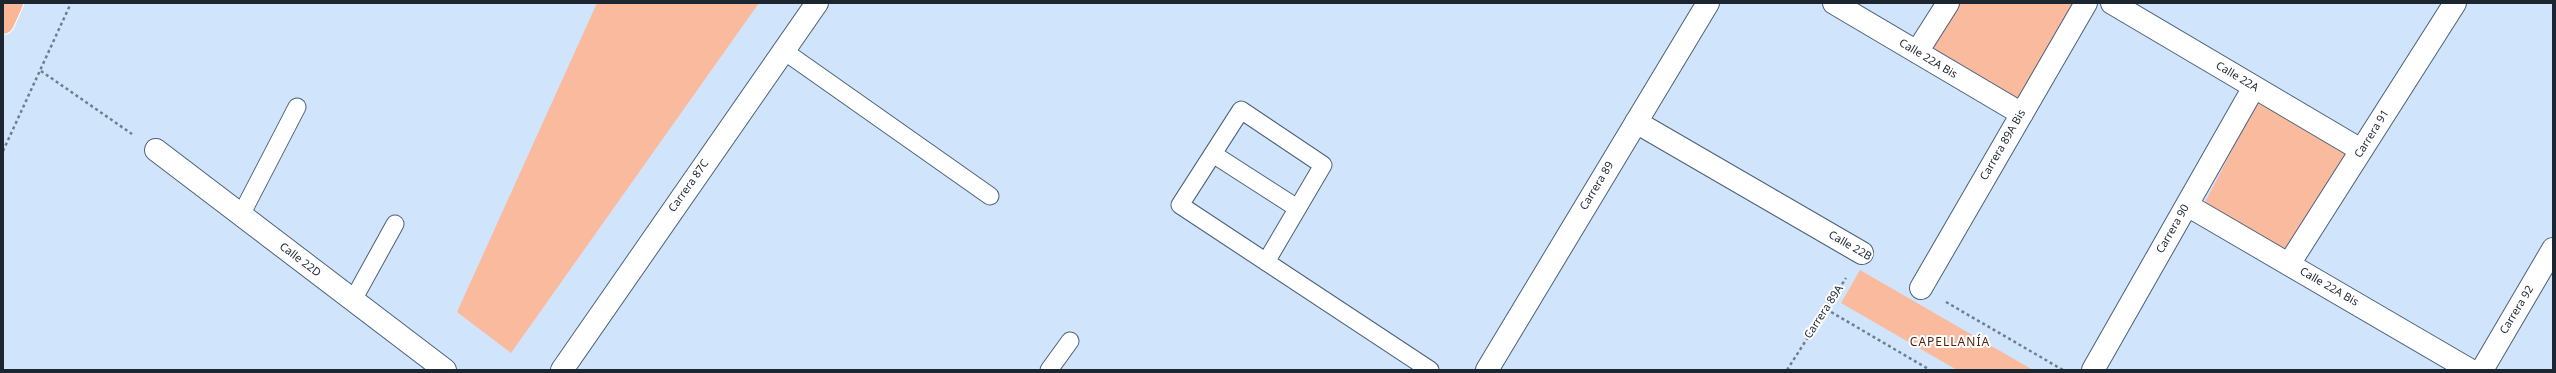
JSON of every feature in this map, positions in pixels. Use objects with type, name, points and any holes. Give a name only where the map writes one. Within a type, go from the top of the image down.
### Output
[{"type":"main road","points":[[3,23],[12,3]]},
{"type":"street","name":"Carrera 87C","points":[[562,370],[817,3]]},
{"type":"street","name":"Carrera 89","points":[[1487,370],[1708,3]]},
{"type":"street","name":"Calle 22A Bis","points":[[1834,3],[2022,114]]},
{"type":"street","points":[[1917,52],[1948,3]]},
{"type":"street","name":"Carrera 89A Bis","points":[[1920,288],[2086,3]]},
{"type":"street","name":"Calle 22A","points":[[2112,3],[2361,150]]},
{"type":"street","name":"Carrera 91","points":[[2289,264],[2455,3]]},
{"type":"street","name":"Carrera 90","points":[[2093,370],[2254,87]]},
{"type":"street","name":"Calle 22B","points":[[1636,122],[1862,253]]},
{"type":"street","name":"Calle 22D","points":[[156,150],[445,370]]},
{"type":"street","name":"Calle 22A Bis","points":[[2187,205],[2470,370]]},
{"type":"street","name":"Carrera 92","points":[[2482,370],[2553,249]]},
{"type":"lane","points":[[784,51],[990,196]]},
{"type":"lane","points":[[241,215],[297,107]]},
{"type":"lane","points":[[1266,262],[1323,165],[1241,110],[1180,205],[1266,262],[1430,370]]},
{"type":"lane","points":[[1213,154],[1297,208]]},
{"type":"lane","points":[[353,300],[395,224]]},
{"type":"lane","points":[[1049,370],[1070,341]]},
{"type":"path","points":[[3,151],[71,3]]},
{"type":"path","points":[[41,71],[156,150]]},
{"type":"path","name":"Carrera 89A","points":[[1787,370],[1862,253]]},
{"type":"path","points":[[1920,288],[2063,370]]},
{"type":"path","points":[[1826,309],[1930,370]]},
{"type":"shaded area","points":[[597,3],[759,3],[511,353],[457,312]]},
{"type":"shaded area","points":[[1954,3],[2080,3],[2017,102],[1924,48]]},
{"type":"shaded area","points":[[2258,100],[2348,152],[2289,253],[2205,202]]},
{"type":"shaded area","points":[[1860,270],[2033,370],[1957,370],[1841,303]]},
{"type":"district","name":"CAPELLANÍA","points":[[1950,343]]}]
